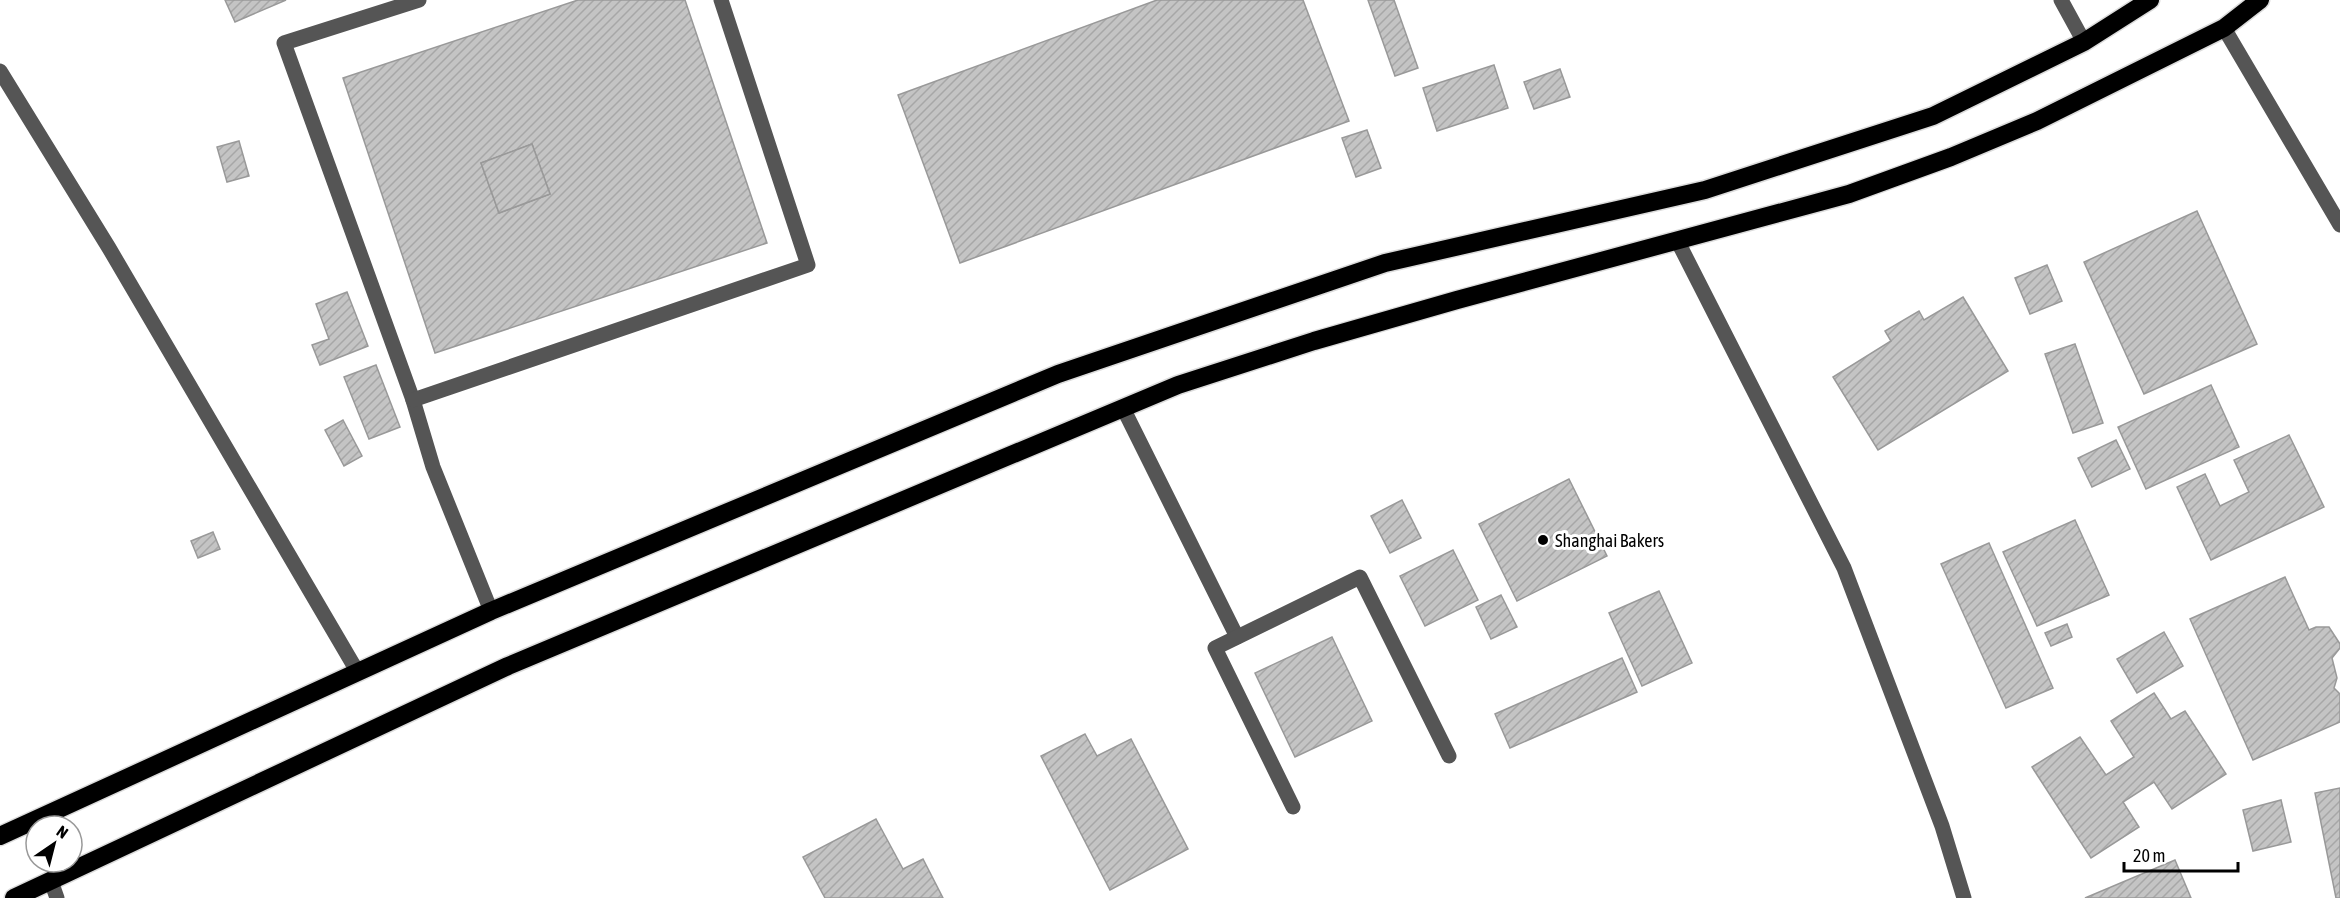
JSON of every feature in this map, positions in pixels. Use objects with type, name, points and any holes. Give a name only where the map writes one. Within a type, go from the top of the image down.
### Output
[{"type":"highway","points":[[0,836],[491,611],[1058,374],[1385,263],[1705,190],[1933,116],[2084,42],[2150,0]]},
{"type":"highway","points":[[14,898],[54,890],[507,666],[1178,385],[1314,341],[1850,194],[1951,157],[2037,121],[2224,28],[2260,0]]},
{"type":"street","points":[[419,0],[284,43],[413,400],[433,467],[491,611]]},
{"type":"street","points":[[413,400],[808,265],[721,0]]},
{"type":"street","points":[[2061,0],[2084,42]]},
{"type":"street","points":[[2224,28],[2340,225]]},
{"type":"street","points":[[0,71],[109,248],[357,671]]},
{"type":"street","points":[[1677,240],[1844,568],[1942,825],[1964,898]]},
{"type":"street","points":[[1123,408],[1237,637]]},
{"type":"street","points":[[1293,807],[1215,648],[1360,577],[1449,756]]},
{"type":"building","points":[[225,0],[286,0],[235,22]]},
{"type":"building","points":[[578,0],[685,0],[767,243],[435,353],[343,78]],"holes":[[[532,144],[550,194],[499,213],[481,163]]]},
{"type":"building","points":[[1157,0],[1303,0],[1349,121],[960,263],[898,95]]},
{"type":"building","points":[[1368,0],[1394,0],[1418,68],[1395,76]]},
{"type":"building","points":[[1494,65],[1508,108],[1437,131],[1423,88]]},
{"type":"building","points":[[1560,69],[1570,97],[1534,109],[1524,82]]},
{"type":"building","points":[[1367,130],[1381,168],[1356,177],[1342,138]]},
{"type":"building","points":[[239,141],[249,176],[227,182],[217,147]]},
{"type":"building","points":[[532,144],[550,194],[499,213],[481,163]]},
{"type":"building","points":[[2197,211],[2257,344],[2144,394],[2084,262]]},
{"type":"building","points":[[2047,265],[2062,301],[2030,314],[2015,278]]},
{"type":"building","points":[[347,292],[368,346],[320,365],[312,345],[329,339],[316,304]]},
{"type":"building","points":[[1963,297],[2008,371],[1878,450],[1833,377],[1891,341],[1885,331],[1919,311],[1924,320]]},
{"type":"building","points":[[2075,344],[2103,423],[2073,433],[2045,354]]},
{"type":"building","points":[[376,365],[400,427],[369,439],[344,377]]},
{"type":"building","points":[[2211,385],[2239,447],[2146,489],[2118,427]]},
{"type":"building","points":[[343,420],[362,456],[344,466],[325,430]]},
{"type":"building","points":[[2289,435],[2324,507],[2211,560],[2177,487],[2205,474],[2220,506],[2249,492],[2234,460]]},
{"type":"building","points":[[2116,440],[2130,469],[2092,487],[2078,458]]},
{"type":"building","name":"Shanghai Bakers","points":[[1569,479],[1607,556],[1517,601],[1479,524]]},
{"type":"building","points":[[1402,500],[1421,538],[1390,553],[1371,516]]},
{"type":"building","points":[[2075,520],[2109,595],[2037,626],[2003,552]]},
{"type":"building","points":[[213,532],[220,549],[198,558],[191,541]]},
{"type":"building","points":[[1989,543],[2053,688],[2006,708],[1941,564]]},
{"type":"building","points":[[1453,550],[1478,600],[1425,626],[1400,576]]},
{"type":"building","points":[[2285,577],[2309,630],[2316,627],[2329,627],[2340,644],[2340,648],[2332,658],[2337,678],[2334,688],[2340,694],[2340,722],[2253,760],[2190,619]]},
{"type":"building","points":[[1659,591],[1692,663],[1642,686],[1609,613]]},
{"type":"building","points":[[1501,595],[1517,627],[1491,639],[1476,607]]},
{"type":"building","points":[[2067,624],[2072,637],[2051,646],[2045,633]]},
{"type":"building","points":[[2164,632],[2183,666],[2137,693],[2117,659]]},
{"type":"building","points":[[1332,637],[1372,721],[1295,757],[1255,673]]},
{"type":"building","points":[[1622,658],[1637,692],[1510,748],[1495,714]]},
{"type":"building","points":[[2154,693],[2171,719],[2185,711],[2226,774],[2172,809],[2154,782],[2123,802],[2139,827],[2091,858],[2032,767],[2080,737],[2106,775],[2134,757],[2111,721]]},
{"type":"building","points":[[1085,734],[1097,756],[1131,739],[1188,849],[1110,890],[1041,756]]},
{"type":"building","points":[[2340,788],[2340,898],[2336,898],[2315,793]]},
{"type":"building","points":[[2281,800],[2291,842],[2253,851],[2243,810]]},
{"type":"building","points":[[876,819],[903,869],[923,859],[943,898],[825,898],[803,857]]},
{"type":"building","points":[[2175,860],[2191,898],[2085,898]]},
{"type":"place","name":"Shanghai Bakers","points":[[1543,540]]}]
